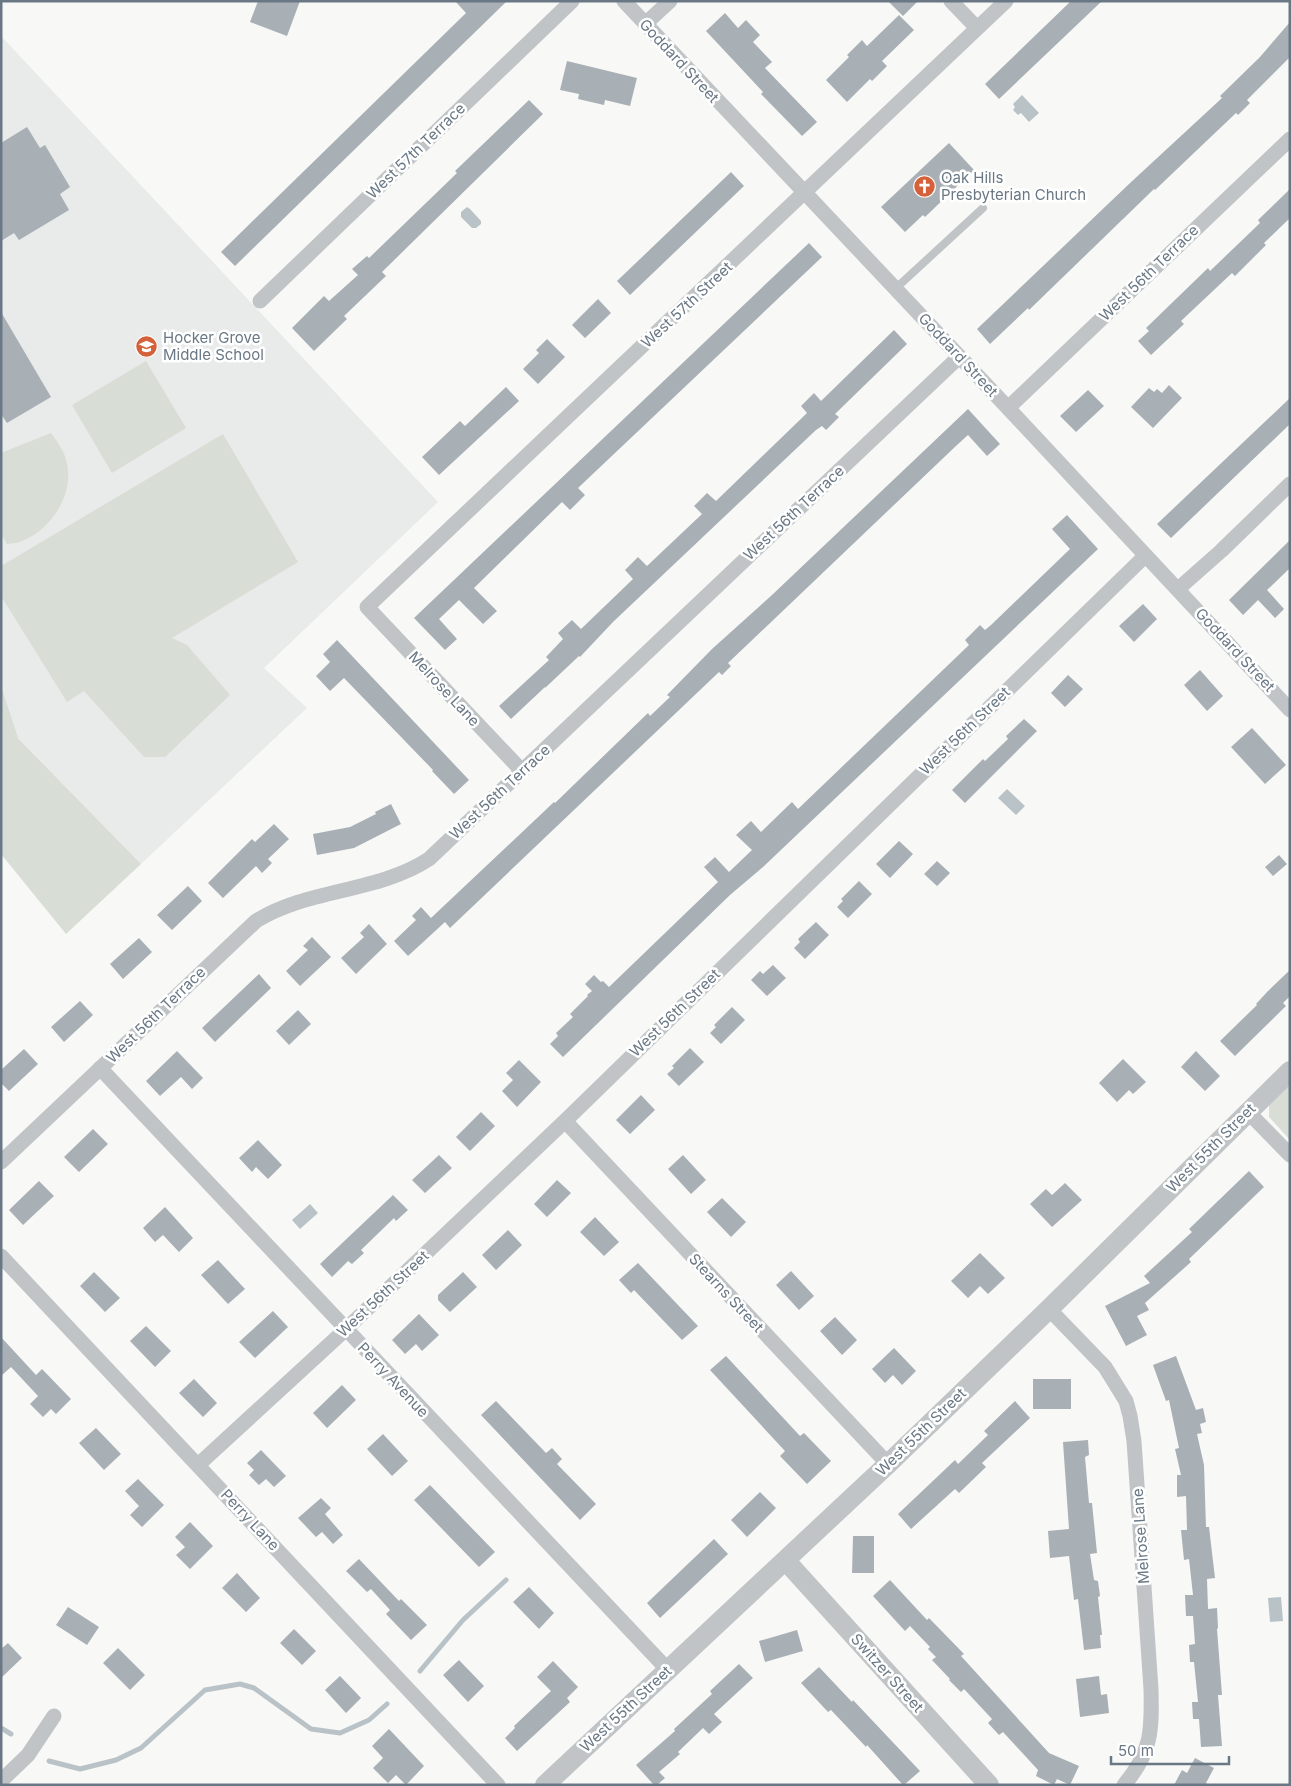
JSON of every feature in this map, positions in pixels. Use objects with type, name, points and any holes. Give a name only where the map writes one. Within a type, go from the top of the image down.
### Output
[{"type":"street","name":"West 57th Terrace","points":[[260,301],[572,1]]},
{"type":"street","name":"Goddard Street","points":[[624,1],[1290,710]]},
{"type":"street","points":[[645,24],[670,1]]},
{"type":"street","points":[[951,1],[977,28]]},
{"type":"street","name":"West 57th Street","points":[[366,607],[1006,1]]},
{"type":"street","name":"West 56th Terrace","points":[[1008,408],[1290,139]]},
{"type":"street","name":"West 56th Terrace","points":[[1,1162],[256,921],[273,911],[400,875],[429,859],[959,357]]},
{"type":"street","points":[[1178,589],[1221,551],[1290,484]]},
{"type":"street","name":"West 56th Street","points":[[198,1465],[345,1330],[565,1121],[1145,556]]},
{"type":"street","name":"Melrose Lane","points":[[366,607],[522,771]]},
{"type":"street","name":"Perry Avenue","points":[[100,1068],[345,1330],[668,1670]]},
{"type":"street","name":"West 55th Street","points":[[545,1785],[888,1464],[1049,1309],[1290,1070]]},
{"type":"street","points":[[1248,1112],[1290,1155]]},
{"type":"street","name":"Stearns Street","points":[[565,1121],[888,1464]]},
{"type":"street","name":"Perry Lane","points":[[1,1256],[498,1785]]},
{"type":"street","name":"Melrose Lane","points":[[1049,1309],[1105,1367],[1126,1401],[1133,1432],[1152,1726],[1149,1741],[1141,1762],[1124,1785]]},
{"type":"street","name":"Switzer Street","points":[[786,1561],[979,1782]]},
{"type":"street","points":[[1,1781],[28,1755],[54,1716]]},
{"type":"lane","points":[[895,289],[982,208]]},
{"type":"shaded area","name":"Hocker Grove Middle School","points":[[1,36],[438,502],[264,668],[307,708],[141,864],[1,720]]},
{"type":"shaded area","points":[[1022,95],[1039,113],[1029,122],[1021,113],[1018,115],[1013,110],[1015,107],[1013,104]]},
{"type":"shaded area","points":[[467,207],[481,221],[481,224],[476,228],[472,228],[461,217],[461,212]]},
{"type":"shaded area","points":[[146,361],[186,428],[112,473],[72,405]]},
{"type":"shaded area","points":[[51,433],[59,444],[67,464],[67,487],[63,499],[51,520],[42,529],[22,541],[7,544],[1,534],[1,453]]},
{"type":"shaded area","points":[[223,434],[298,562],[172,638],[187,645],[230,695],[165,757],[144,757],[84,691],[67,702],[1,596],[1,566]]},
{"type":"shaded area","points":[[1,686],[18,738],[141,864],[66,934],[1,854]]},
{"type":"shaded area","points":[[1007,789],[1025,806],[1016,815],[998,798]]},
{"type":"shaded area","points":[[1290,1084],[1290,1140],[1269,1117],[1269,1104]]},
{"type":"shaded area","points":[[310,1204],[318,1213],[300,1229],[292,1220]]},
{"type":"shaded area","points":[[1281,1597],[1283,1621],[1270,1622],[1268,1598]]},
{"type":"building","points":[[258,1],[300,1],[287,36],[250,22]]},
{"type":"building","points":[[455,1],[507,1],[235,266],[221,252],[466,13]]},
{"type":"building","points":[[888,1],[918,1],[903,16]]},
{"type":"building","points":[[1071,1],[1102,1],[999,99],[985,84]]},
{"type":"building","points":[[725,13],[738,28],[746,20],[760,35],[753,42],[772,62],[765,68],[817,122],[802,136],[761,94],[763,92],[706,31]]},
{"type":"building","points":[[899,15],[914,30],[882,61],[887,66],[872,81],[870,79],[847,102],[826,80],[849,57],[847,55],[862,40],[867,46]]},
{"type":"building","points":[[1290,22],[1290,57],[1247,100],[1250,103],[1238,115],[1236,113],[1154,189],[1029,310],[1028,308],[990,344],[977,329],[1222,98],[1220,96],[1260,57]]},
{"type":"building","points":[[567,61],[637,78],[630,106],[605,100],[604,105],[578,99],[579,94],[560,90]]},
{"type":"building","points":[[529,100],[543,114],[382,272],[386,276],[344,316],[347,319],[314,351],[292,328],[324,296],[329,301],[358,275],[352,269],[367,256],[369,258]]},
{"type":"building","points":[[27,127],[40,148],[45,145],[70,187],[60,194],[69,210],[19,240],[14,233],[1,241],[1,143]]},
{"type":"building","name":"Oak Hills Presbyterian Church","points":[[949,143],[974,170],[925,217],[923,215],[905,232],[881,207]]},
{"type":"building","points":[[731,172],[744,186],[630,295],[617,281]]},
{"type":"building","points":[[1290,189],[1290,218],[1264,243],[1266,245],[1235,276],[1232,273],[1181,321],[1184,324],[1151,355],[1138,341],[1149,331],[1146,328],[1208,268],[1210,271],[1260,223],[1258,220]]},
{"type":"building","points":[[809,243],[822,257],[578,488],[585,495],[570,510],[562,502],[474,588],[497,611],[483,624],[459,600],[439,619],[457,639],[445,650],[414,618]]},
{"type":"building","points":[[598,299],[611,313],[585,338],[572,325]]},
{"type":"building","points":[[1,312],[51,397],[7,423],[1,414]]},
{"type":"building","points":[[894,330],[907,344],[835,414],[839,417],[826,430],[822,426],[816,430],[613,622],[580,657],[511,719],[499,706],[549,660],[546,657],[563,639],[558,633],[572,620],[581,629],[633,579],[625,570],[638,557],[647,566],[702,514],[694,506],[707,493],[716,501],[807,413],[801,406],[814,393],[821,401]]},
{"type":"building","points":[[547,339],[565,357],[538,384],[523,369],[539,353],[536,350]]},
{"type":"building","points":[[1169,385],[1182,398],[1153,428],[1131,407],[1149,388],[1154,392],[1157,389],[1162,393]]},
{"type":"building","points":[[506,387],[519,401],[439,475],[422,457],[460,421],[465,426]]},
{"type":"building","points":[[1088,390],[1104,406],[1076,432],[1060,416]]},
{"type":"building","points":[[1290,398],[1290,424],[1171,538],[1157,524]]},
{"type":"building","points":[[968,409],[1000,444],[987,456],[968,435],[728,663],[731,666],[722,675],[719,672],[450,928],[445,922],[408,956],[394,941],[416,920],[412,916],[421,907],[431,918],[555,803],[648,713],[650,716],[670,697],[667,695],[712,649],[772,595]]},
{"type":"building","points":[[1067,515],[1098,549],[763,867],[730,895],[563,1057],[550,1044],[558,1036],[556,1033],[573,1017],[570,1014],[592,991],[585,984],[594,975],[609,987],[718,882],[704,867],[715,857],[729,872],[752,850],[736,835],[751,821],[761,832],[792,802],[798,809],[969,645],[965,640],[980,625],[985,630],[991,625],[1070,549],[1052,529]]},
{"type":"building","points":[[1290,540],[1290,568],[1267,590],[1284,609],[1275,618],[1258,600],[1243,615],[1229,600]]},
{"type":"building","points":[[1143,604],[1157,619],[1134,642],[1119,626]]},
{"type":"building","points":[[337,640],[469,780],[454,794],[344,678],[330,691],[316,676],[330,662],[323,654]]},
{"type":"building","points":[[1200,670],[1223,696],[1207,711],[1184,685]]},
{"type":"building","points":[[1068,675],[1083,689],[1065,707],[1051,693]]},
{"type":"building","points":[[1024,719],[1037,731],[965,803],[952,790],[983,759],[985,761],[1008,739],[1006,736]]},
{"type":"building","points":[[1252,728],[1286,765],[1265,784],[1231,747]]},
{"type":"building","points":[[391,804],[401,824],[354,848],[317,855],[313,834],[350,827]]},
{"type":"building","points":[[274,824],[289,839],[268,859],[272,863],[262,873],[256,866],[223,898],[208,883],[252,839],[255,842]]},
{"type":"building","points":[[899,841],[913,854],[890,878],[876,864]]},
{"type":"building","points":[[1279,855],[1287,864],[1273,876],[1265,867]]},
{"type":"building","points":[[937,861],[950,873],[937,886],[924,874]]},
{"type":"building","points":[[859,881],[872,894],[848,918],[837,907],[843,901],[841,899]]},
{"type":"building","points":[[188,886],[202,901],[172,930],[157,915]]},
{"type":"building","points":[[816,922],[829,935],[805,959],[794,948],[800,942],[798,939]]},
{"type":"building","points":[[369,924],[387,944],[356,974],[341,958],[364,937],[360,933]]},
{"type":"building","points":[[312,937],[331,957],[300,986],[286,971],[308,950],[303,946]]},
{"type":"building","points":[[139,938],[152,952],[123,979],[110,964]]},
{"type":"building","points":[[773,965],[786,978],[767,996],[751,980],[760,971],[763,974]]},
{"type":"building","points":[[1290,970],[1290,996],[1283,1003],[1286,1006],[1235,1056],[1220,1041]]},
{"type":"building","points":[[259,974],[271,988],[215,1042],[202,1028]]},
{"type":"building","points":[[80,1001],[93,1015],[64,1042],[51,1027]]},
{"type":"building","points":[[732,1007],[745,1020],[721,1044],[710,1033],[716,1027],[714,1025]]},
{"type":"building","points":[[298,1010],[311,1024],[289,1045],[276,1031]]},
{"type":"building","points":[[690,1048],[704,1062],[679,1086],[667,1074],[674,1068],[672,1066]]},
{"type":"building","points":[[24,1049],[38,1064],[9,1091],[1,1083],[1,1070]]},
{"type":"building","points":[[177,1051],[203,1078],[192,1089],[181,1077],[160,1096],[146,1081]]},
{"type":"building","points":[[1196,1051],[1220,1076],[1205,1091],[1181,1067]]},
{"type":"building","points":[[1123,1059],[1146,1082],[1133,1094],[1129,1090],[1117,1102],[1099,1083]]},
{"type":"building","points":[[519,1060],[541,1082],[517,1107],[502,1091],[513,1080],[506,1073]]},
{"type":"building","points":[[641,1095],[655,1110],[630,1134],[616,1120]]},
{"type":"building","points":[[481,1112],[495,1126],[470,1151],[456,1137]]},
{"type":"building","points":[[93,1129],[108,1144],[79,1172],[64,1157]]},
{"type":"building","points":[[258,1140],[282,1165],[268,1179],[256,1167],[252,1172],[239,1158]]},
{"type":"building","points":[[439,1155],[452,1168],[425,1193],[412,1180]]},
{"type":"building","points":[[683,1155],[706,1180],[691,1194],[668,1169]]},
{"type":"building","points":[[1249,1171],[1264,1187],[1189,1259],[1191,1262],[1145,1303],[1149,1310],[1137,1316],[1147,1335],[1126,1346],[1105,1306],[1150,1283],[1144,1276],[1192,1232],[1189,1229]]},
{"type":"building","points":[[557,1180],[571,1193],[547,1217],[534,1204]]},
{"type":"building","points":[[39,1181],[54,1196],[23,1225],[9,1210]]},
{"type":"building","points":[[1065,1183],[1082,1200],[1052,1227],[1030,1204],[1046,1189],[1052,1195]]},
{"type":"building","points":[[393,1195],[408,1210],[396,1221],[394,1218],[361,1250],[364,1253],[352,1264],[348,1261],[332,1277],[320,1264]]},
{"type":"building","points":[[722,1198],[746,1222],[731,1237],[707,1212]]},
{"type":"building","points":[[165,1207],[193,1238],[179,1252],[163,1235],[155,1242],[143,1228]]},
{"type":"building","points":[[595,1217],[619,1242],[604,1256],[580,1232]]},
{"type":"building","points":[[508,1230],[522,1245],[496,1270],[482,1255]]},
{"type":"building","points":[[980,1253],[1005,1278],[988,1294],[980,1286],[968,1298],[951,1281]]},
{"type":"building","points":[[218,1260],[245,1289],[228,1304],[201,1275]]},
{"type":"building","points":[[638,1263],[698,1326],[682,1340],[634,1290],[631,1293],[619,1280]]},
{"type":"building","points":[[791,1271],[814,1296],[799,1310],[776,1285]]},
{"type":"building","points":[[94,1272],[120,1298],[105,1312],[80,1286]]},
{"type":"building","points":[[463,1272],[477,1287],[450,1312],[438,1300],[438,1295]]},
{"type":"building","points":[[273,1311],[288,1327],[255,1358],[239,1342]]},
{"type":"building","points":[[419,1314],[439,1335],[422,1351],[416,1344],[405,1354],[392,1340]]},
{"type":"building","points":[[835,1317],[857,1340],[842,1355],[820,1331]]},
{"type":"building","points":[[146,1326],[171,1351],[155,1367],[130,1341]]},
{"type":"building","points":[[1,1337],[36,1375],[42,1369],[71,1399],[56,1414],[51,1409],[43,1417],[30,1404],[38,1396],[11,1367],[1,1376]]},
{"type":"building","points":[[894,1348],[916,1371],[902,1385],[893,1375],[885,1383],[872,1369]]},
{"type":"building","points":[[726,1356],[800,1436],[804,1433],[831,1461],[807,1484],[780,1456],[785,1451],[710,1370]]},
{"type":"building","points":[[1176,1356],[1196,1410],[1203,1408],[1206,1422],[1200,1424],[1202,1433],[1197,1434],[1204,1465],[1206,1527],[1209,1527],[1215,1578],[1207,1579],[1208,1609],[1217,1608],[1222,1695],[1218,1695],[1222,1746],[1201,1747],[1199,1719],[1193,1719],[1192,1702],[1198,1702],[1194,1662],[1190,1662],[1189,1645],[1195,1644],[1193,1616],[1186,1616],[1185,1595],[1193,1595],[1189,1559],[1184,1560],[1181,1530],[1187,1530],[1186,1496],[1177,1497],[1177,1475],[1181,1475],[1175,1449],[1179,1448],[1169,1400],[1166,1401],[1153,1365]]},
{"type":"building","points":[[194,1379],[217,1403],[203,1417],[179,1393]]},
{"type":"building","points":[[1033,1379],[1071,1379],[1071,1409],[1033,1409]]},
{"type":"building","points":[[342,1385],[356,1400],[327,1428],[313,1413]]},
{"type":"building","points":[[496,1401],[546,1453],[552,1448],[562,1459],[557,1464],[596,1504],[580,1520],[481,1415]]},
{"type":"building","points":[[1015,1401],[1030,1418],[982,1463],[986,1467],[959,1493],[955,1489],[911,1529],[898,1514],[955,1460],[958,1464],[988,1435],[984,1431]]},
{"type":"building","points":[[96,1428],[121,1454],[104,1470],[79,1443]]},
{"type":"building","points":[[383,1434],[408,1461],[392,1476],[367,1449]]},
{"type":"building","points":[[1088,1440],[1089,1455],[1085,1457],[1089,1503],[1092,1503],[1097,1553],[1090,1554],[1094,1580],[1098,1581],[1102,1635],[1100,1635],[1101,1648],[1084,1650],[1078,1599],[1074,1600],[1069,1556],[1050,1558],[1048,1531],[1069,1529],[1063,1442]]},
{"type":"building","points":[[261,1450],[286,1476],[274,1487],[266,1479],[259,1485],[249,1475],[254,1470],[247,1463]]},
{"type":"building","points":[[138,1479],[164,1505],[142,1527],[130,1515],[139,1506],[125,1491]]},
{"type":"building","points":[[430,1485],[495,1552],[479,1567],[414,1500]]},
{"type":"building","points":[[760,1492],[776,1508],[747,1537],[731,1520]]},
{"type":"building","points":[[321,1498],[331,1508],[325,1514],[343,1535],[333,1544],[322,1532],[316,1537],[298,1518]]},
{"type":"building","points":[[190,1522],[213,1546],[190,1569],[176,1555],[185,1547],[175,1537]]},
{"type":"building","points":[[853,1536],[874,1536],[874,1573],[852,1573]]},
{"type":"building","points":[[714,1539],[728,1554],[660,1618],[647,1603]]},
{"type":"building","points":[[359,1559],[399,1601],[401,1599],[427,1625],[411,1640],[386,1614],[390,1610],[371,1589],[367,1592],[346,1571]]},
{"type":"building","points":[[237,1573],[260,1598],[246,1612],[222,1588]]},
{"type":"building","points":[[890,1580],[927,1620],[929,1618],[964,1654],[961,1656],[1049,1753],[1079,1766],[1070,1785],[1057,1779],[1054,1785],[1036,1776],[1038,1770],[1003,1732],[999,1735],[988,1723],[992,1719],[964,1689],[961,1692],[932,1660],[936,1657],[928,1649],[930,1647],[910,1626],[905,1631],[873,1596]]},
{"type":"building","points":[[529,1587],[554,1613],[539,1629],[513,1602]]},
{"type":"building","points":[[68,1607],[99,1627],[87,1645],[56,1625]]},
{"type":"building","points":[[294,1629],[316,1651],[302,1665],[280,1643]]},
{"type":"building","points":[[797,1630],[803,1651],[765,1662],[759,1641]]},
{"type":"building","points":[[8,1643],[22,1658],[1,1678],[1,1649]]},
{"type":"building","points":[[118,1648],[145,1675],[130,1690],[103,1663]]},
{"type":"building","points":[[459,1660],[484,1686],[468,1702],[443,1675]]},
{"type":"building","points":[[553,1661],[578,1687],[567,1698],[570,1702],[517,1751],[505,1738],[515,1728],[514,1726],[551,1691],[537,1677]]},
{"type":"building","points":[[739,1664],[753,1678],[714,1714],[722,1722],[709,1734],[703,1728],[678,1752],[680,1754],[659,1772],[665,1778],[657,1785],[654,1785],[636,1765],[675,1731],[674,1729],[712,1694],[710,1691]]},
{"type":"building","points":[[819,1667],[920,1771],[904,1785],[867,1745],[866,1747],[831,1710],[828,1712],[801,1683]]},
{"type":"building","points":[[340,1676],[361,1698],[346,1713],[325,1690]]},
{"type":"building","points":[[1099,1676],[1101,1695],[1107,1694],[1109,1713],[1080,1717],[1076,1679]]},
{"type":"building","points":[[389,1729],[424,1766],[406,1785],[396,1775],[388,1783],[373,1768],[383,1758],[372,1746]]},
{"type":"building","points":[[1195,1758],[1214,1768],[1206,1783],[1209,1785],[1174,1785],[1182,1770],[1187,1773]]},
{"type":"waterway","points":[[420,1671],[463,1620],[506,1580]]},
{"type":"waterway","points":[[49,1761],[80,1769],[116,1760],[141,1748],[205,1690],[240,1684],[254,1688],[311,1729],[340,1733],[369,1720],[387,1704]]},
{"type":"waterway","points":[[1,1728],[11,1734]]},
{"type":"place","name":"Oak Hills Presbyterian Church","points":[[925,187]]},
{"type":"place","name":"Hocker Grove Middle School","points":[[147,347]]}]
